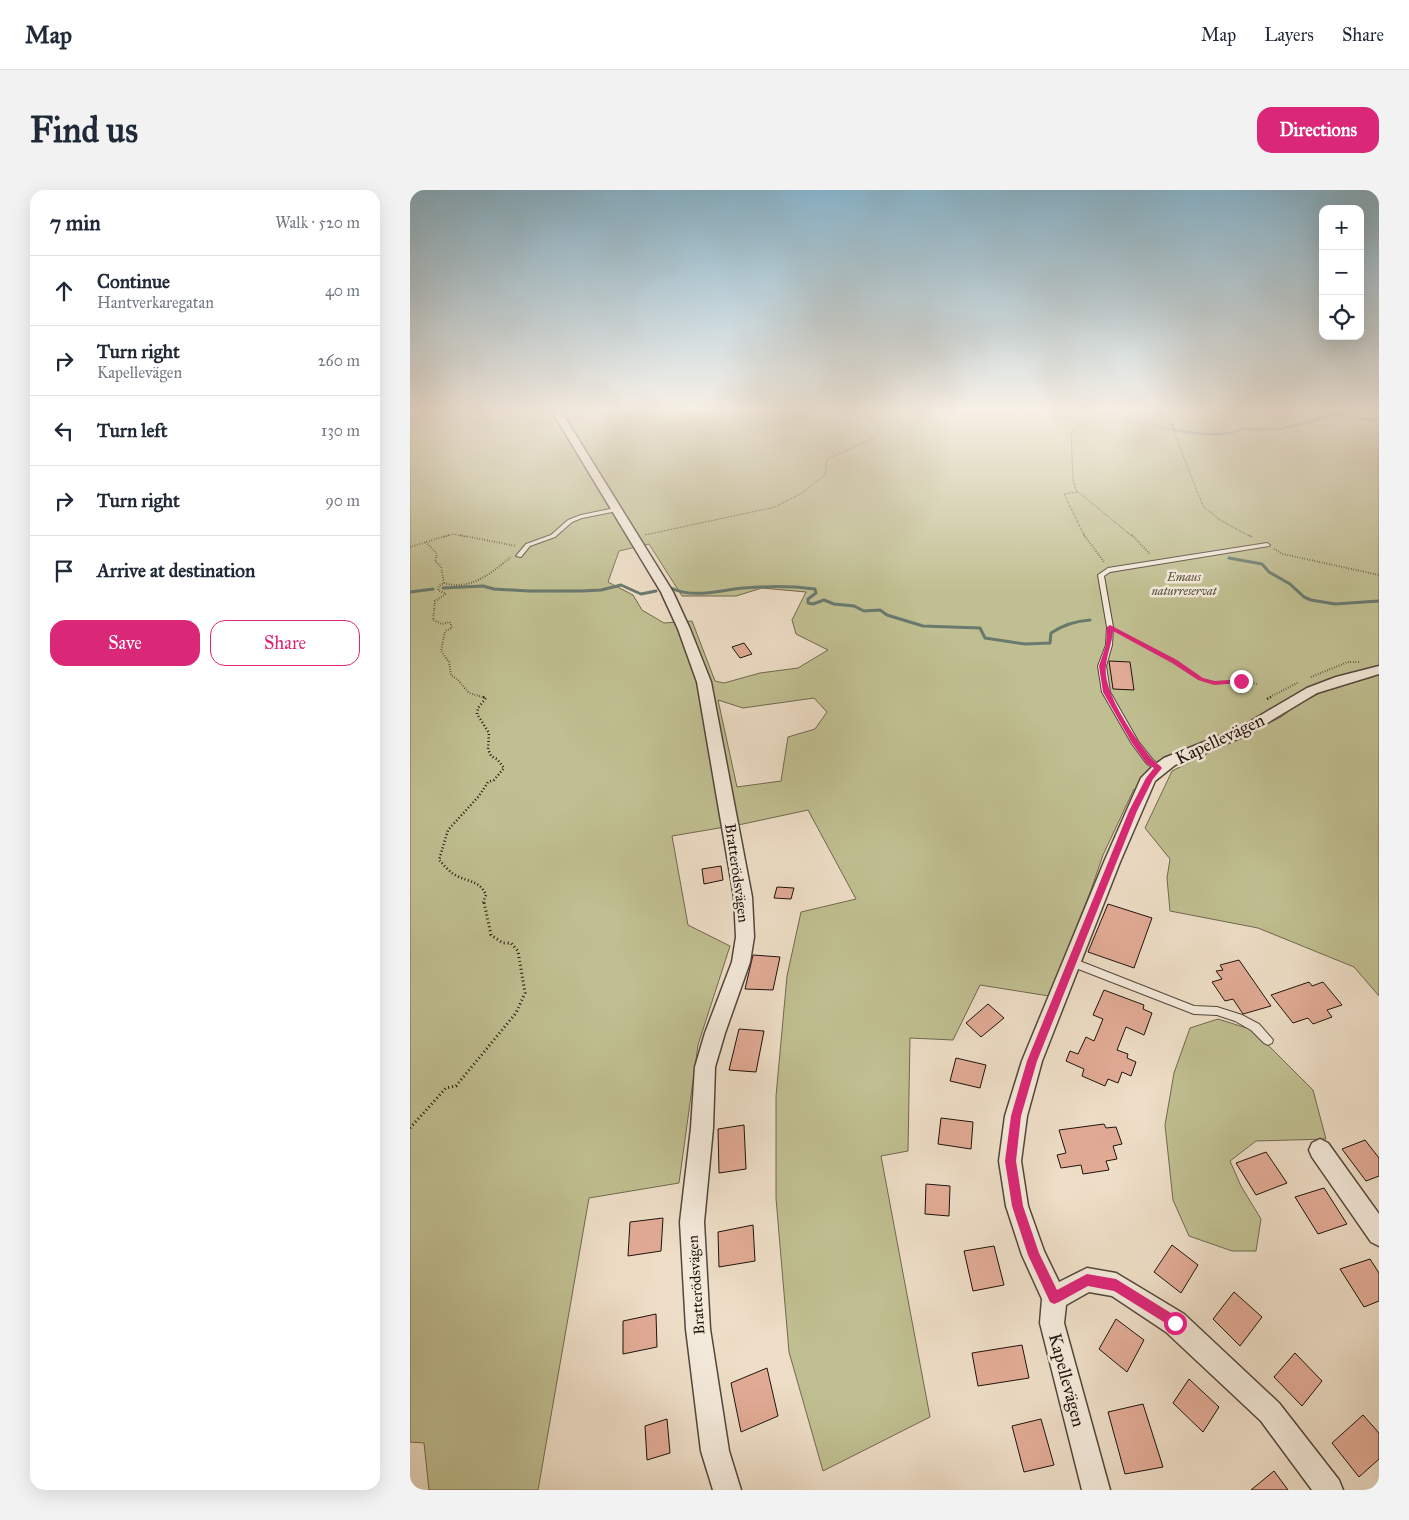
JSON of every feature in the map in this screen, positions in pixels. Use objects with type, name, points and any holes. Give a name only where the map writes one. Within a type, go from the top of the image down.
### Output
[{"type":"street","name":"Bratterödsvägen","points":[[590,469],[667,592],[684,628],[704,682],[743,897],[746,937],[741,962],[705,1067],[702,1128],[692,1222],[698,1329],[715,1451],[727,1490]]},
{"type":"street","name":"Kapellevägen","points":[[1096,1490],[1052,1323],[1054,1298],[1034,1255],[1017,1206],[1010,1161],[1016,1116],[1032,1061],[1133,811],[1150,778],[1158,768],[1186,754],[1248,729],[1316,689],[1379,670]]},
{"type":"street","points":[[1320,1150],[1379,1234]]},
{"type":"street","points":[[1054,1298],[1087,1280],[1116,1285],[1175,1323],[1270,1412],[1329,1490]]},
{"type":"lane","points":[[519,556],[532,542],[552,536],[570,521],[615,510]]},
{"type":"lane","points":[[1158,768],[1150,762],[1135,742],[1106,692],[1102,666],[1109,645],[1110,627],[1100,575],[1108,570],[1267,545]]},
{"type":"lane","points":[[1072,962],[1194,1010],[1216,1011],[1238,1018],[1255,1027],[1268,1040]]},
{"type":"path","points":[[633,538],[775,507],[802,493],[825,475],[826,469]]},
{"type":"path","points":[[1073,469],[1073,480],[1077,492],[1130,533],[1158,562]]},
{"type":"path","points":[[1188,469],[1203,506],[1220,520],[1283,554],[1379,575]]},
{"type":"path","points":[[1077,492],[1064,494],[1085,537],[1108,570]]},
{"type":"path","points":[[410,547],[453,534],[526,548]]},
{"type":"path","points":[[426,542],[437,554],[435,561],[441,567],[444,583]]},
{"type":"path","points":[[410,1128],[446,1088],[456,1086],[475,1065],[516,1013],[525,993],[518,951],[511,943],[503,943],[491,935],[483,904],[486,895],[484,888],[473,881],[456,876],[439,860],[447,831],[468,807],[482,795],[488,782],[494,780],[504,768],[497,759],[491,756],[488,749],[490,733],[477,714],[478,708],[486,698],[474,697],[466,691],[460,679],[452,674],[449,662],[441,651],[445,631],[452,628],[450,622],[442,624],[432,620],[435,601],[446,594],[438,590],[439,586],[444,583],[455,586],[468,585],[484,578],[511,557],[519,556]]},
{"type":"path","points":[[1110,627],[1175,661],[1200,679],[1214,683],[1241,681],[1258,684]]},
{"type":"green space","name":"Emaus naturreservat","points":[[410,469],[1379,469],[1379,666],[1327,680],[1304,690],[1239,730],[1204,744],[1139,789],[1134,789],[1103,855],[1049,996],[980,985],[953,1040],[910,1038],[908,1151],[881,1156],[930,1417],[823,1471],[789,1352],[776,1198],[776,1096],[787,976],[801,912],[856,899],[808,810],[743,824],[672,836],[688,925],[730,946],[698,1045],[679,1183],[589,1198],[538,1490],[429,1490],[424,1443],[410,1442]],"holes":[[[649,544],[682,596],[736,596],[762,588],[806,592],[792,620],[796,634],[828,650],[798,668],[760,673],[724,683],[715,681],[692,621],[664,623],[642,610],[633,595],[608,582],[619,551]],[[814,698],[827,712],[815,729],[788,737],[781,781],[737,787],[718,700],[743,708]]]},
{"type":"green space","points":[[1379,675],[1379,996],[1354,967],[1258,928],[1170,911],[1167,878],[1170,859],[1145,828],[1172,771],[1281,717],[1298,704],[1322,692]]},
{"type":"green space","points":[[1218,1019],[1253,1030],[1313,1090],[1326,1139],[1256,1141],[1230,1161],[1241,1186],[1261,1219],[1256,1251],[1232,1251],[1189,1236],[1173,1200],[1165,1125],[1174,1073],[1190,1028]]},
{"type":"building","points":[[744,643],[752,654],[740,658],[732,647]]},
{"type":"building","points":[[1109,661],[1130,662],[1134,690],[1113,689]]},
{"type":"building","points":[[721,866],[723,880],[704,884],[702,869]]},
{"type":"building","points":[[777,887],[794,888],[791,899],[774,898]]},
{"type":"building","points":[[1108,904],[1152,918],[1134,968],[1088,952]]},
{"type":"building","points":[[753,955],[780,957],[773,990],[745,989]]},
{"type":"building","points":[[1239,960],[1271,1006],[1243,1014],[1233,999],[1225,1001],[1212,982],[1222,979],[1216,971],[1223,970],[1220,965]]},
{"type":"building","points":[[1309,982],[1312,986],[1323,982],[1342,1005],[1327,1010],[1332,1017],[1313,1024],[1308,1018],[1293,1023],[1271,995]]},
{"type":"building","points":[[1104,990],[1144,1005],[1143,1009],[1152,1013],[1144,1035],[1126,1027],[1117,1050],[1128,1054],[1127,1058],[1136,1062],[1131,1076],[1122,1072],[1118,1083],[1108,1079],[1105,1086],[1082,1076],[1084,1069],[1066,1061],[1070,1051],[1078,1054],[1086,1037],[1094,1041],[1103,1019],[1093,1015]]},
{"type":"building","points":[[988,1004],[1004,1018],[981,1037],[966,1023]]},
{"type":"building","points":[[739,1029],[764,1031],[756,1072],[729,1070]]},
{"type":"building","points":[[956,1058],[986,1065],[980,1088],[950,1081]]},
{"type":"building","points":[[941,1118],[973,1122],[971,1149],[938,1144]]},
{"type":"building","points":[[1104,1124],[1106,1128],[1116,1127],[1122,1144],[1113,1146],[1117,1159],[1106,1161],[1109,1170],[1083,1174],[1081,1165],[1061,1168],[1057,1155],[1066,1153],[1059,1130]]},
{"type":"building","points":[[744,1125],[746,1169],[719,1173],[718,1129]]},
{"type":"building","points":[[1365,1140],[1379,1158],[1379,1176],[1366,1181],[1342,1149]]},
{"type":"building","points":[[1266,1152],[1287,1183],[1256,1195],[1236,1163]]},
{"type":"building","points":[[926,1184],[950,1186],[949,1216],[925,1214]]},
{"type":"building","points":[[1324,1188],[1347,1224],[1318,1234],[1295,1197]]},
{"type":"building","points":[[663,1218],[661,1251],[628,1256],[630,1222]]},
{"type":"building","points":[[753,1225],[755,1261],[719,1267],[718,1232]]},
{"type":"building","points":[[1172,1245],[1198,1265],[1181,1293],[1154,1272]]},
{"type":"building","points":[[994,1246],[1004,1285],[973,1291],[964,1251]]},
{"type":"building","points":[[1370,1259],[1379,1273],[1379,1301],[1364,1307],[1340,1269]]},
{"type":"building","points":[[1234,1292],[1262,1317],[1240,1346],[1213,1319]]},
{"type":"building","points":[[656,1314],[657,1347],[623,1354],[623,1321]]},
{"type":"building","points":[[1116,1319],[1144,1340],[1127,1372],[1099,1349]]},
{"type":"building","points":[[1022,1345],[1029,1378],[978,1386],[972,1353]]},
{"type":"building","points":[[1295,1353],[1322,1381],[1302,1406],[1274,1377]]},
{"type":"building","points":[[767,1368],[778,1416],[741,1432],[731,1383]]},
{"type":"building","points":[[1189,1379],[1219,1407],[1203,1432],[1173,1403]]},
{"type":"building","points":[[1143,1404],[1163,1467],[1125,1474],[1108,1412]]},
{"type":"building","points":[[1363,1415],[1379,1433],[1379,1459],[1359,1477],[1332,1443]]},
{"type":"building","points":[[667,1419],[670,1453],[647,1460],[645,1426]]},
{"type":"building","points":[[1041,1419],[1054,1465],[1024,1472],[1012,1426]]},
{"type":"building","points":[[1274,1471],[1288,1490],[1251,1490]]},
{"type":"waterway","points":[[1229,558],[1262,564],[1269,572],[1290,584],[1304,597],[1311,600],[1335,604],[1379,601]]},
{"type":"waterway","points":[[443,588],[483,586],[494,589],[529,591],[581,591],[601,590],[621,585],[641,594],[656,591]]},
{"type":"waterway","points":[[671,588],[689,593],[762,587],[815,589],[816,593],[808,599],[808,603],[813,604],[824,600],[834,604],[854,606],[864,611],[880,610],[887,615],[923,626],[980,628],[985,638],[1025,644],[1050,643],[1051,633],[1056,630],[1079,621],[1090,620]]},
{"type":"waterway","points":[[410,592],[433,589]]},
{"type":"route","points":[[1175,1323],[1116,1285],[1087,1280],[1054,1298],[1034,1255],[1017,1206],[1010,1161],[1016,1116],[1032,1061],[1133,811],[1150,778],[1158,768],[1150,762],[1135,742],[1106,692],[1102,666],[1103,658],[1109,645],[1110,627],[1175,661],[1200,679],[1214,683],[1241,681]]}]
